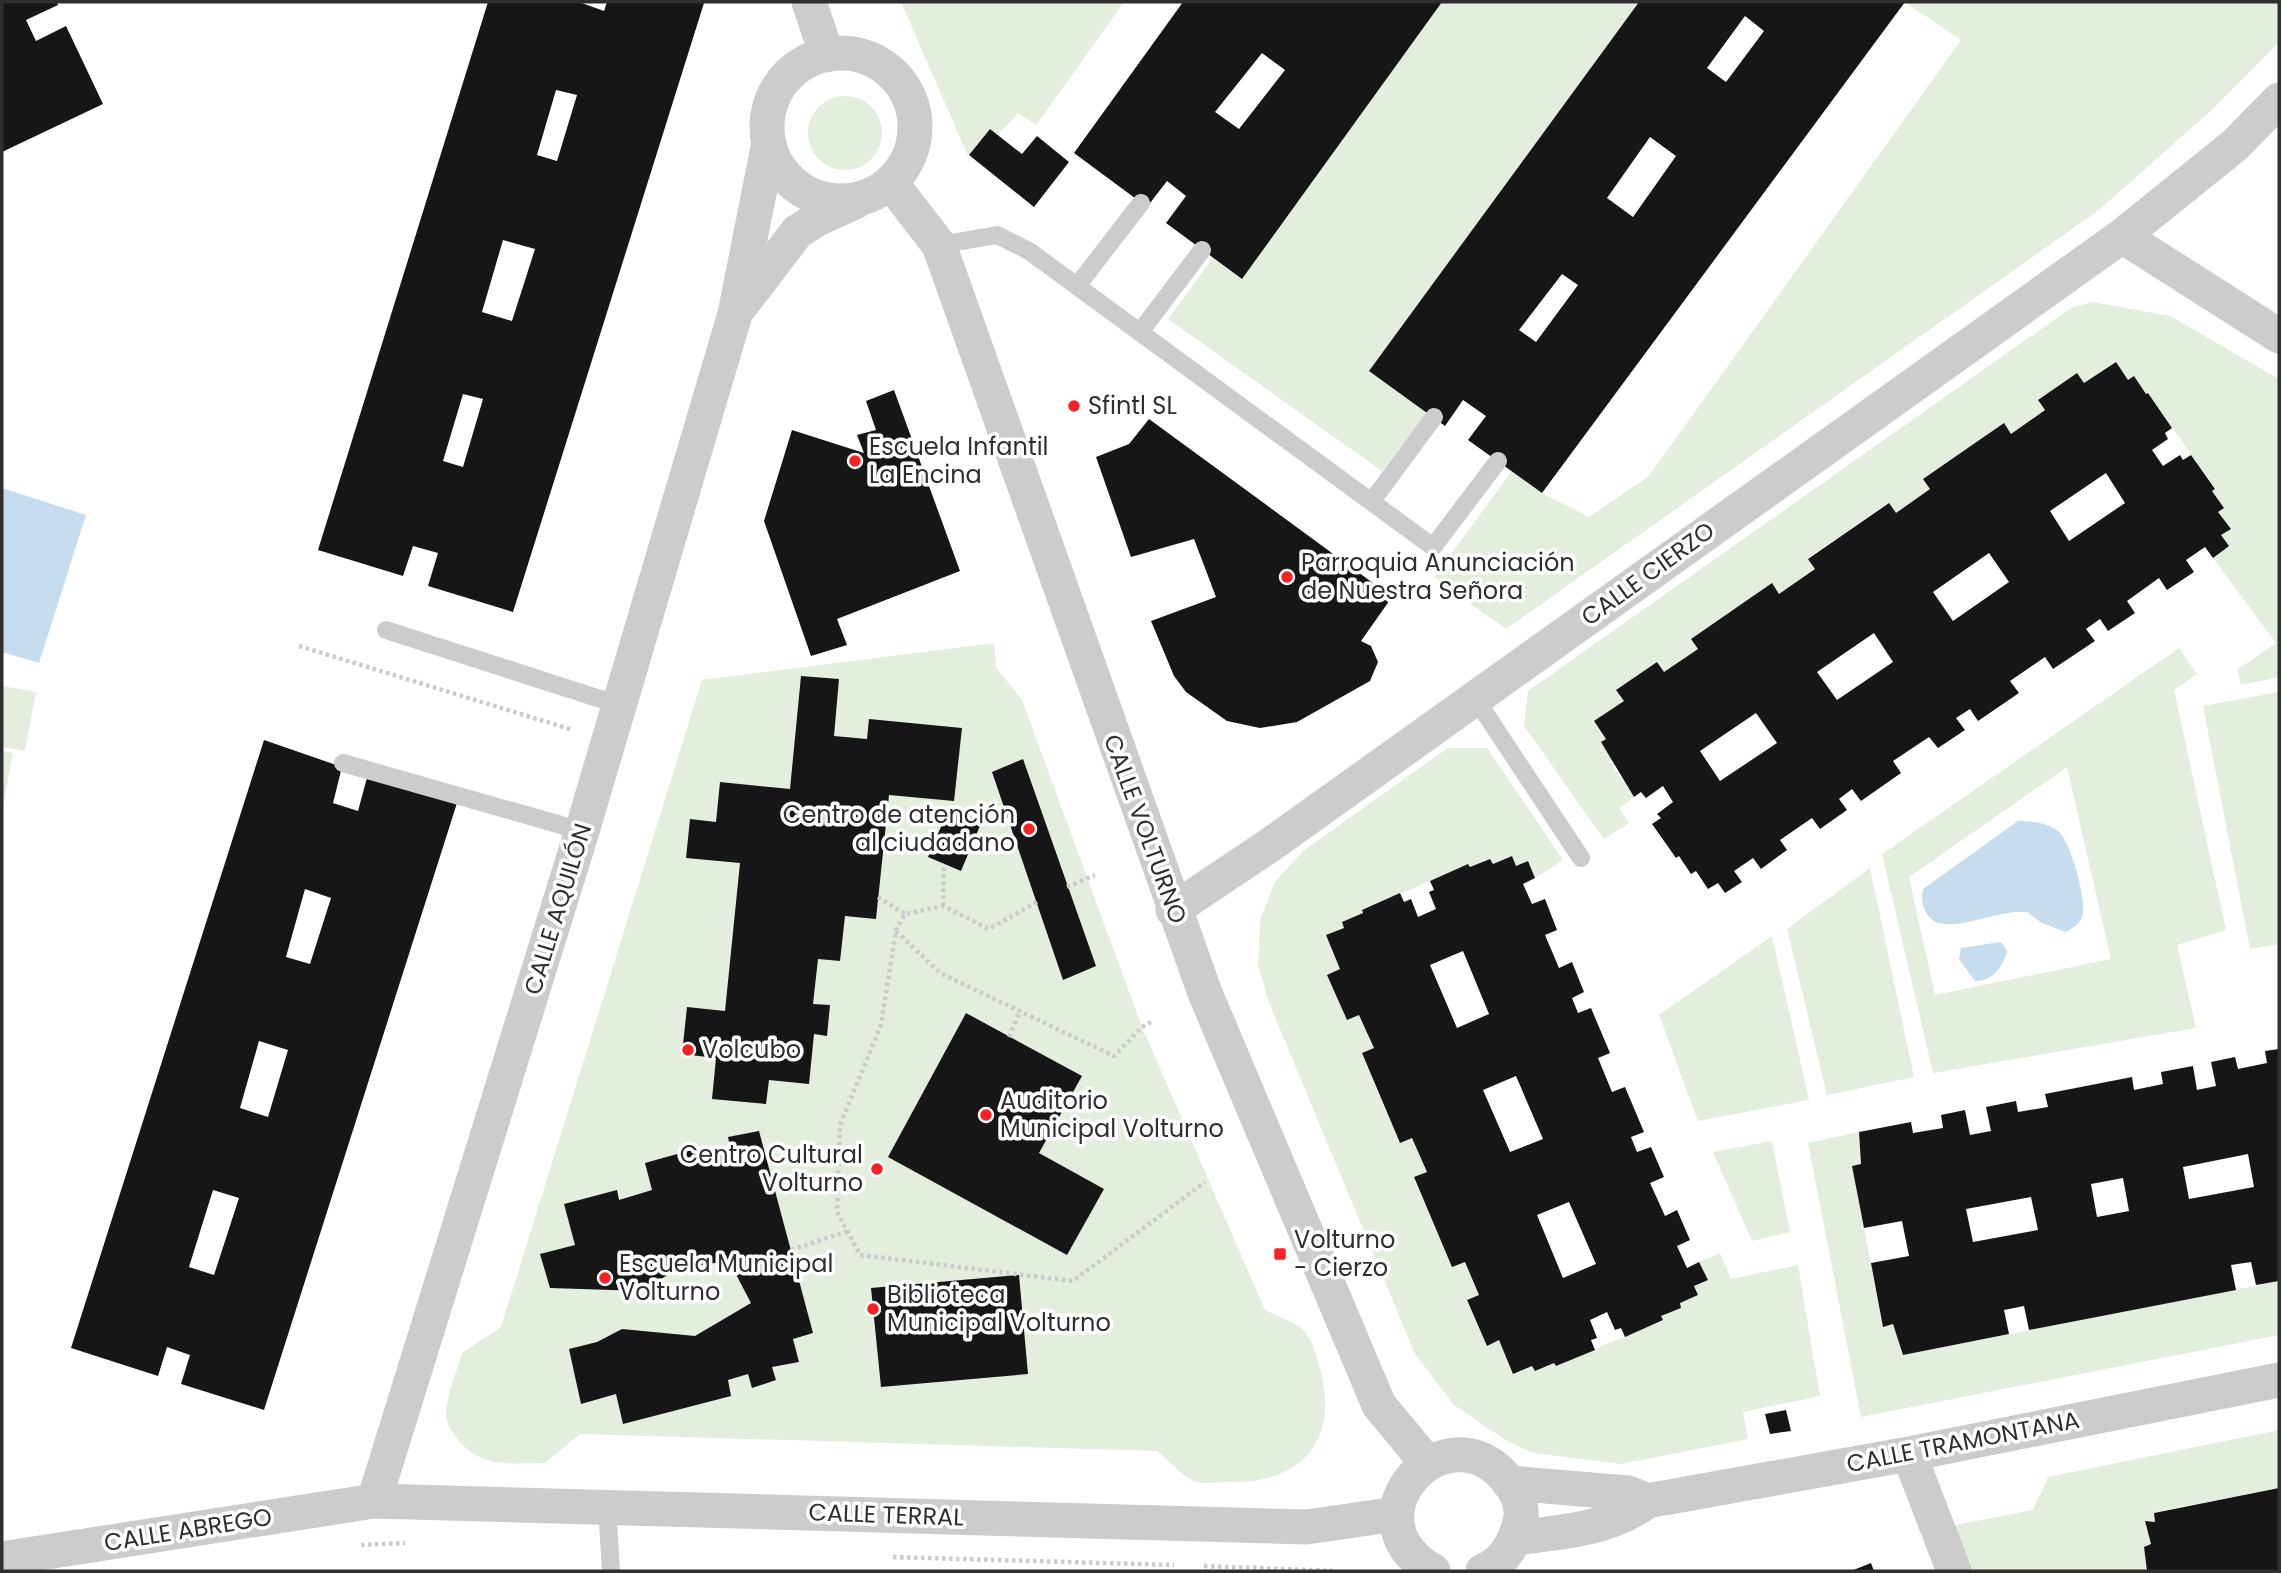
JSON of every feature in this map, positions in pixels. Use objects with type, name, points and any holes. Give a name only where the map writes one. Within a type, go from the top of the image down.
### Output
[{"type":"street","points":[[809,2],[827,55]]},
{"type":"street","points":[[851,54],[874,61],[894,75],[908,94],[915,118],[914,142],[905,165],[876,191],[838,201],[814,196],[793,184],[778,165],[769,143],[768,120],[773,97],[795,70],[827,55],[851,54]]},
{"type":"street","name":"CALLE CIERZO","points":[[1173,910],[1270,845],[2122,236],[2235,145],[2279,100]]},
{"type":"street","name":"CALLE AQUILÓN","points":[[374,1502],[582,831],[735,314],[769,143]]},
{"type":"street","name":"CALLE AQUILÓN","points":[[735,314],[797,232],[817,219],[876,191]]},
{"type":"street","name":"CALLE VOLTURNO","points":[[876,191],[939,245],[1173,910],[1205,993],[1380,1405],[1427,1463]]},
{"type":"street","points":[[2122,236],[2279,336]]},
{"type":"street","name":"CALLE TRAMONTANA","points":[[1504,1559],[1635,1510],[1647,1501],[1909,1454],[2279,1380]]},
{"type":"street","points":[[1909,1454],[1954,1571]]},
{"type":"street","points":[[1433,1571],[1419,1563],[1406,1549],[1396,1514],[1406,1485],[1427,1463],[1446,1456],[1467,1455],[1486,1461],[1509,1483],[1522,1511],[1504,1559]]},
{"type":"street","name":"CALLE TRAMONTANA","points":[[1509,1483],[1628,1493],[1647,1501]]},
{"type":"street","name":"CALLE TERRAL","points":[[374,1502],[607,1506],[1307,1527],[1396,1514]]},
{"type":"street","name":"CALLE ABREGO","points":[[2,1559],[374,1502]]},
{"type":"lane","points":[[1077,286],[1141,202]]},
{"type":"lane","points":[[939,245],[998,235],[1029,251],[1433,547],[1498,461]]},
{"type":"lane","points":[[1140,332],[1202,250]]},
{"type":"lane","points":[[1372,501],[1434,418]]},
{"type":"lane","points":[[386,629],[619,705]]},
{"type":"lane","points":[[1475,698],[1581,858]]},
{"type":"lane","points":[[343,763],[582,831]]},
{"type":"lane","points":[[607,1506],[611,1571]]},
{"type":"path","points":[[299,646],[556,724]]},
{"type":"path","points":[[943,906],[944,863]]},
{"type":"path","points":[[1067,887],[1095,875]]},
{"type":"path","points":[[878,897],[905,914],[943,906],[989,929],[1037,902]]},
{"type":"path","points":[[905,914],[896,930],[881,1025],[840,1125],[837,1212],[860,1255],[1073,1281],[1205,1182]]},
{"type":"path","points":[[896,930],[940,973],[1114,1055],[1142,1027],[1152,1022]]},
{"type":"path","points":[[1009,1037],[1020,1011]]},
{"type":"path","points":[[791,1250],[848,1231]]},
{"type":"path","points":[[349,1546],[413,1543]]},
{"type":"path","points":[[882,1557],[1187,1565]]},
{"type":"path","points":[[1200,1571],[1200,1566],[1336,1571]]},
{"type":"green space","points":[[901,2],[1124,2],[1036,125],[1018,113],[998,135],[990,129],[968,156]]},
{"type":"green space","points":[[1442,2],[1639,2],[1370,370],[1427,412],[1382,471],[1168,319],[1213,258],[1242,279]]},
{"type":"green space","points":[[1905,2],[2279,2],[2279,42],[2215,107],[2099,210],[1506,629],[1434,577],[1512,471],[1542,493],[1589,517],[1649,476],[1961,40]]},
{"type":"green space","points":[[845,96],[866,102],[876,112],[882,133],[876,154],[866,164],[845,170],[824,164],[814,154],[808,133],[814,112],[824,102]]},
{"type":"green space","points":[[2093,302],[2170,316],[2279,379],[2279,677],[2241,685],[2237,670],[2276,643],[2213,558],[2229,546],[2221,535],[2230,529],[2218,512],[2224,507],[2212,491],[2215,488],[2148,393],[2146,394],[2134,376],[2128,380],[2115,362],[2084,383],[2077,373],[2038,400],[2044,410],[2011,434],[2004,424],[1930,489],[1896,513],[1888,503],[1808,558],[1815,569],[1779,594],[1771,584],[1691,639],[1698,649],[1664,672],[1657,662],[1617,689],[1624,701],[1594,722],[1606,739],[1601,743],[1613,760],[1610,762],[1634,797],[1619,808],[1629,823],[1604,839],[1524,726],[1528,691],[2071,308]]},
{"type":"green space","name":"Centro Cultural Volturno","points":[[994,643],[996,667],[1022,700],[1142,1027],[1265,1310],[1303,1329],[1309,1337],[1321,1373],[1325,1398],[1324,1420],[1318,1439],[1308,1454],[1294,1466],[1276,1475],[1255,1480],[1212,1483],[1189,1478],[1157,1451],[580,1434],[545,1463],[495,1462],[474,1454],[455,1436],[448,1425],[446,1411],[451,1389],[462,1353],[501,1327],[702,680]]},
{"type":"green space","points":[[2179,648],[2197,674],[2174,690],[2226,930],[2177,945],[2196,1028],[1933,1073],[1882,854]],"holes":[[[2067,767],[2111,959],[1935,995],[1909,877]]]},
{"type":"green space","points":[[2,686],[36,692],[25,751],[2,747]]},
{"type":"green space","points":[[2279,692],[2279,944],[2250,949],[2203,706]]},
{"type":"green space","points":[[1448,748],[1487,748],[1563,860],[1535,878],[1528,861],[1516,866],[1511,856],[1493,864],[1490,859],[1470,867],[1468,865],[1362,910],[1363,913],[1342,922],[1344,928],[1327,935],[1340,969],[1328,976],[1347,1020],[1359,1015],[1374,1048],[1362,1054],[1399,1142],[1412,1138],[1427,1172],[1414,1178],[1452,1266],[1465,1262],[1479,1295],[1467,1301],[1487,1345],[1499,1340],[1514,1373],[1532,1366],[1535,1371],[1554,1363],[1556,1366],[1663,1320],[1661,1316],[1681,1308],[1680,1303],[1698,1295],[1694,1286],[1707,1280],[1699,1262],[1720,1253],[1731,1279],[1798,1265],[1820,1396],[1743,1412],[1748,1439],[1621,1464],[1533,1453],[1507,1441],[1454,1405],[1415,1354],[1268,1000],[1258,964],[1260,920],[1275,882],[1303,851]]},
{"type":"green space","points":[[2,751],[13,753],[2,812]]},
{"type":"green space","points":[[1870,868],[1914,1077],[1827,1095],[1787,929]]},
{"type":"green space","points":[[1772,936],[1809,1100],[1698,1121],[1659,1015]]},
{"type":"green space","points":[[1859,1132],[1861,1164],[1852,1166],[1883,1326],[1893,1324],[1903,1355],[2279,1281],[2279,1335],[1861,1417],[1808,1143]]},
{"type":"green space","points":[[1772,1141],[1790,1232],[1752,1241],[1713,1152]]},
{"type":"green space","points":[[2279,1430],[2279,1488],[2154,1512],[2155,1522],[2145,1521],[2151,1544],[2144,1547],[2147,1571],[1965,1571],[1950,1526],[2033,1510],[2048,1477]]},
{"type":"water","points":[[2,488],[86,515],[39,663],[2,652]]},
{"type":"water","points":[[2018,821],[2046,825],[2060,833],[2064,839],[2081,887],[2083,910],[2080,922],[2066,932],[2042,923],[2027,912],[2006,913],[1953,924],[1932,920],[1923,905],[1923,889]]},
{"type":"water","points":[[2001,942],[2007,951],[2000,967],[1987,979],[1975,981],[1959,959],[1961,948]]},
{"type":"building","points":[[2,2],[57,2],[58,5],[26,20],[36,41],[66,26],[103,104],[2,152]]},
{"type":"building","points":[[488,2],[579,2],[604,11],[607,2],[704,3],[513,612],[428,586],[438,553],[413,546],[403,576],[318,550]],"holes":[[[556,90],[577,95],[557,161],[537,155]],[[503,240],[535,249],[512,321],[482,312]],[[463,394],[483,399],[463,467],[443,461]]]},
{"type":"building","points":[[1183,2],[1442,2],[1242,279],[1166,223],[1186,196],[1167,181],[1147,207],[1074,153]],"holes":[[[1262,53],[1285,70],[1239,129],[1215,112]]]},
{"type":"building","points":[[1639,2],[1905,2],[1542,493],[1468,440],[1486,416],[1463,400],[1445,426],[1369,371]],"holes":[[[1745,16],[1764,31],[1726,82],[1707,68]],[[1650,137],[1676,156],[1633,217],[1607,198]],[[1562,274],[1578,285],[1536,342],[1519,330]]]},
{"type":"building","points":[[990,129],[1022,154],[1037,136],[1069,162],[1034,207],[969,155]]},
{"type":"building","points":[[2116,362],[2128,380],[2134,376],[2172,428],[2165,433],[2168,439],[2152,450],[2163,466],[2180,455],[2183,460],[2191,455],[2215,489],[2212,491],[2224,508],[2218,512],[2231,529],[2221,535],[2229,546],[2213,558],[2205,547],[2186,560],[2194,572],[2167,590],[2159,578],[2127,601],[2135,613],[2108,631],[2100,619],[2086,629],[2095,641],[2053,669],[2045,657],[2010,681],[2019,693],[1978,721],[1970,709],[1956,718],[1965,730],[1938,748],[1929,737],[1893,761],[1901,773],[1861,801],[1852,789],[1839,799],[1847,810],[1820,829],[1812,818],[1780,840],[1787,850],[1761,869],[1753,858],[1734,871],[1742,882],[1725,893],[1718,883],[1708,889],[1696,871],[1691,874],[1679,856],[1676,858],[1652,824],[1661,818],[1657,814],[1673,802],[1663,786],[1646,798],[1641,792],[1634,797],[1601,742],[1606,739],[1594,721],[1624,701],[1616,690],[1657,662],[1664,672],[1698,649],[1691,639],[1772,583],[1779,594],[1815,569],[1808,559],[1889,503],[1896,513],[1930,489],[1923,479],[2004,423],[2011,434],[2045,410],[2038,400],[2077,373],[2084,383]],"holes":[[[2106,473],[2125,503],[2069,541],[2050,511]],[[1989,553],[2009,582],[1953,621],[1933,592]],[[1874,633],[1893,662],[1837,700],[1817,672]],[[1756,713],[1777,743],[1720,781],[1700,751]]]},
{"type":"building","points":[[894,390],[960,571],[837,619],[847,645],[811,656],[764,521],[792,430],[864,453],[857,435],[876,430],[866,401]]},
{"type":"building","name":"Parroquia Anunciación de Nuestra Señora","points":[[1149,419],[1392,597],[1361,641],[1371,646],[1378,662],[1370,681],[1297,722],[1260,728],[1227,721],[1186,692],[1174,676],[1151,621],[1216,597],[1194,539],[1131,557],[1096,457],[1129,444]]},
{"type":"building","points":[[801,676],[839,679],[834,736],[867,739],[869,719],[962,728],[954,801],[889,795],[876,919],[845,916],[840,961],[818,959],[813,1004],[830,1005],[827,1036],[814,1034],[809,1084],[769,1080],[766,1104],[712,1099],[716,1058],[682,1054],[687,1007],[725,1011],[740,863],[686,858],[690,819],[716,822],[720,782],[790,789]]},
{"type":"building","points":[[264,740],[342,767],[333,803],[358,811],[368,774],[457,803],[264,1410],[181,1384],[190,1355],[167,1347],[158,1376],[71,1348]],"holes":[[[305,889],[331,898],[310,964],[286,957]],[[259,1041],[288,1050],[268,1117],[240,1108]],[[213,1190],[239,1198],[214,1275],[189,1267]]]},
{"type":"building","name":"Centro de atención al ciudadano","points":[[1023,759],[1096,966],[1063,980],[992,772]]},
{"type":"building","points":[[949,808],[982,821],[961,871],[928,857]]},
{"type":"building","points":[[1512,856],[1516,866],[1528,861],[1535,878],[1523,884],[1532,904],[1545,899],[1557,930],[1545,935],[1559,968],[1572,962],[1584,992],[1572,998],[1578,1013],[1591,1008],[1610,1053],[1598,1058],[1612,1092],[1625,1087],[1644,1132],[1631,1137],[1637,1152],[1651,1147],[1664,1177],[1650,1183],[1665,1216],[1677,1210],[1690,1240],[1677,1246],[1687,1268],[1699,1262],[1708,1280],[1694,1286],[1698,1295],[1680,1303],[1681,1308],[1661,1316],[1663,1320],[1625,1337],[1621,1328],[1615,1330],[1607,1312],[1590,1320],[1597,1338],[1591,1340],[1595,1350],[1556,1366],[1554,1363],[1535,1371],[1532,1366],[1513,1374],[1499,1340],[1487,1346],[1467,1300],[1479,1295],[1465,1262],[1452,1267],[1414,1177],[1427,1172],[1412,1138],[1400,1143],[1362,1053],[1374,1048],[1359,1015],[1347,1020],[1327,975],[1340,969],[1326,935],[1344,928],[1342,922],[1400,893],[1404,902],[1411,899],[1418,917],[1436,909],[1429,892],[1434,890],[1430,881],[1468,864],[1470,867],[1490,859],[1493,864]],"holes":[[[1463,951],[1489,1014],[1457,1028],[1430,965]],[[1516,1076],[1543,1139],[1510,1152],[1483,1090]],[[1569,1202],[1596,1264],[1563,1278],[1537,1215]]]},
{"type":"building","name":"Auditorio Municipal Volturno","points":[[966,1013],[1082,1076],[1039,1153],[1104,1189],[1067,1255],[888,1157]]},
{"type":"building","points":[[2279,1049],[2279,1281],[2256,1285],[2251,1262],[2231,1265],[2236,1290],[2029,1330],[2024,1306],[2004,1310],[2009,1334],[1903,1355],[1893,1324],[1883,1327],[1871,1263],[1909,1256],[1902,1221],[1864,1228],[1852,1166],[1861,1164],[1859,1132],[1911,1122],[1913,1133],[1943,1128],[1941,1115],[1965,1110],[1970,1135],[1991,1131],[1986,1107],[2016,1101],[2018,1112],[2048,1107],[2045,1094],[2132,1077],[2134,1090],[2163,1084],[2161,1072],[2193,1066],[2197,1090],[2216,1086],[2211,1062],[2235,1057],[2238,1069],[2267,1063],[2265,1051]],"holes":[[[2248,1154],[2254,1187],[2189,1199],[2183,1167]],[[2123,1178],[2129,1211],[2097,1217],[2091,1184]],[[2031,1197],[2038,1230],[1973,1242],[1966,1209]]]},
{"type":"building","name":"Escuela Municipal Volturno","points":[[759,1131],[813,1333],[793,1339],[799,1362],[772,1367],[776,1380],[752,1388],[748,1374],[728,1380],[731,1396],[623,1424],[616,1394],[581,1404],[569,1349],[597,1342],[622,1329],[695,1336],[751,1303],[729,1261],[678,1268],[643,1291],[550,1288],[540,1254],[575,1245],[564,1204],[617,1190],[619,1200],[652,1190],[645,1163],[695,1149],[697,1162],[731,1152],[728,1137]]},
{"type":"building","points":[[1019,1275],[1028,1374],[881,1387],[871,1288]]},
{"type":"building","points":[[1786,1410],[1791,1431],[1770,1434],[1765,1414]]},
{"type":"building","points":[[2279,1488],[2279,1571],[2147,1571],[2144,1547],[2151,1544],[2145,1521],[2155,1522],[2154,1513]]},
{"type":"building","points":[[1871,1563],[1874,1571],[1851,1571]]},
{"type":"place","name":"Sfintl SL","points":[[1074,406]]},
{"type":"place","name":"Escuela Infantil La Encina","points":[[855,461]]},
{"type":"place","name":"Parroquia Anunciación de Nuestra Señora","points":[[1287,577]]},
{"type":"place","name":"Centro de atención al ciudadano","points":[[1029,829]]},
{"type":"place","name":"Volcubo","points":[[688,1050]]},
{"type":"place","name":"Auditorio Municipal Volturno","points":[[986,1115]]},
{"type":"place","name":"Centro Cultural Volturno","points":[[877,1169]]},
{"type":"place","name":"Volturno - Cierzo","points":[[1280,1254]]},
{"type":"place","name":"Escuela Municipal Volturno","points":[[605,1278]]},
{"type":"place","name":"Biblioteca Municipal Volturno","points":[[873,1309]]}]
